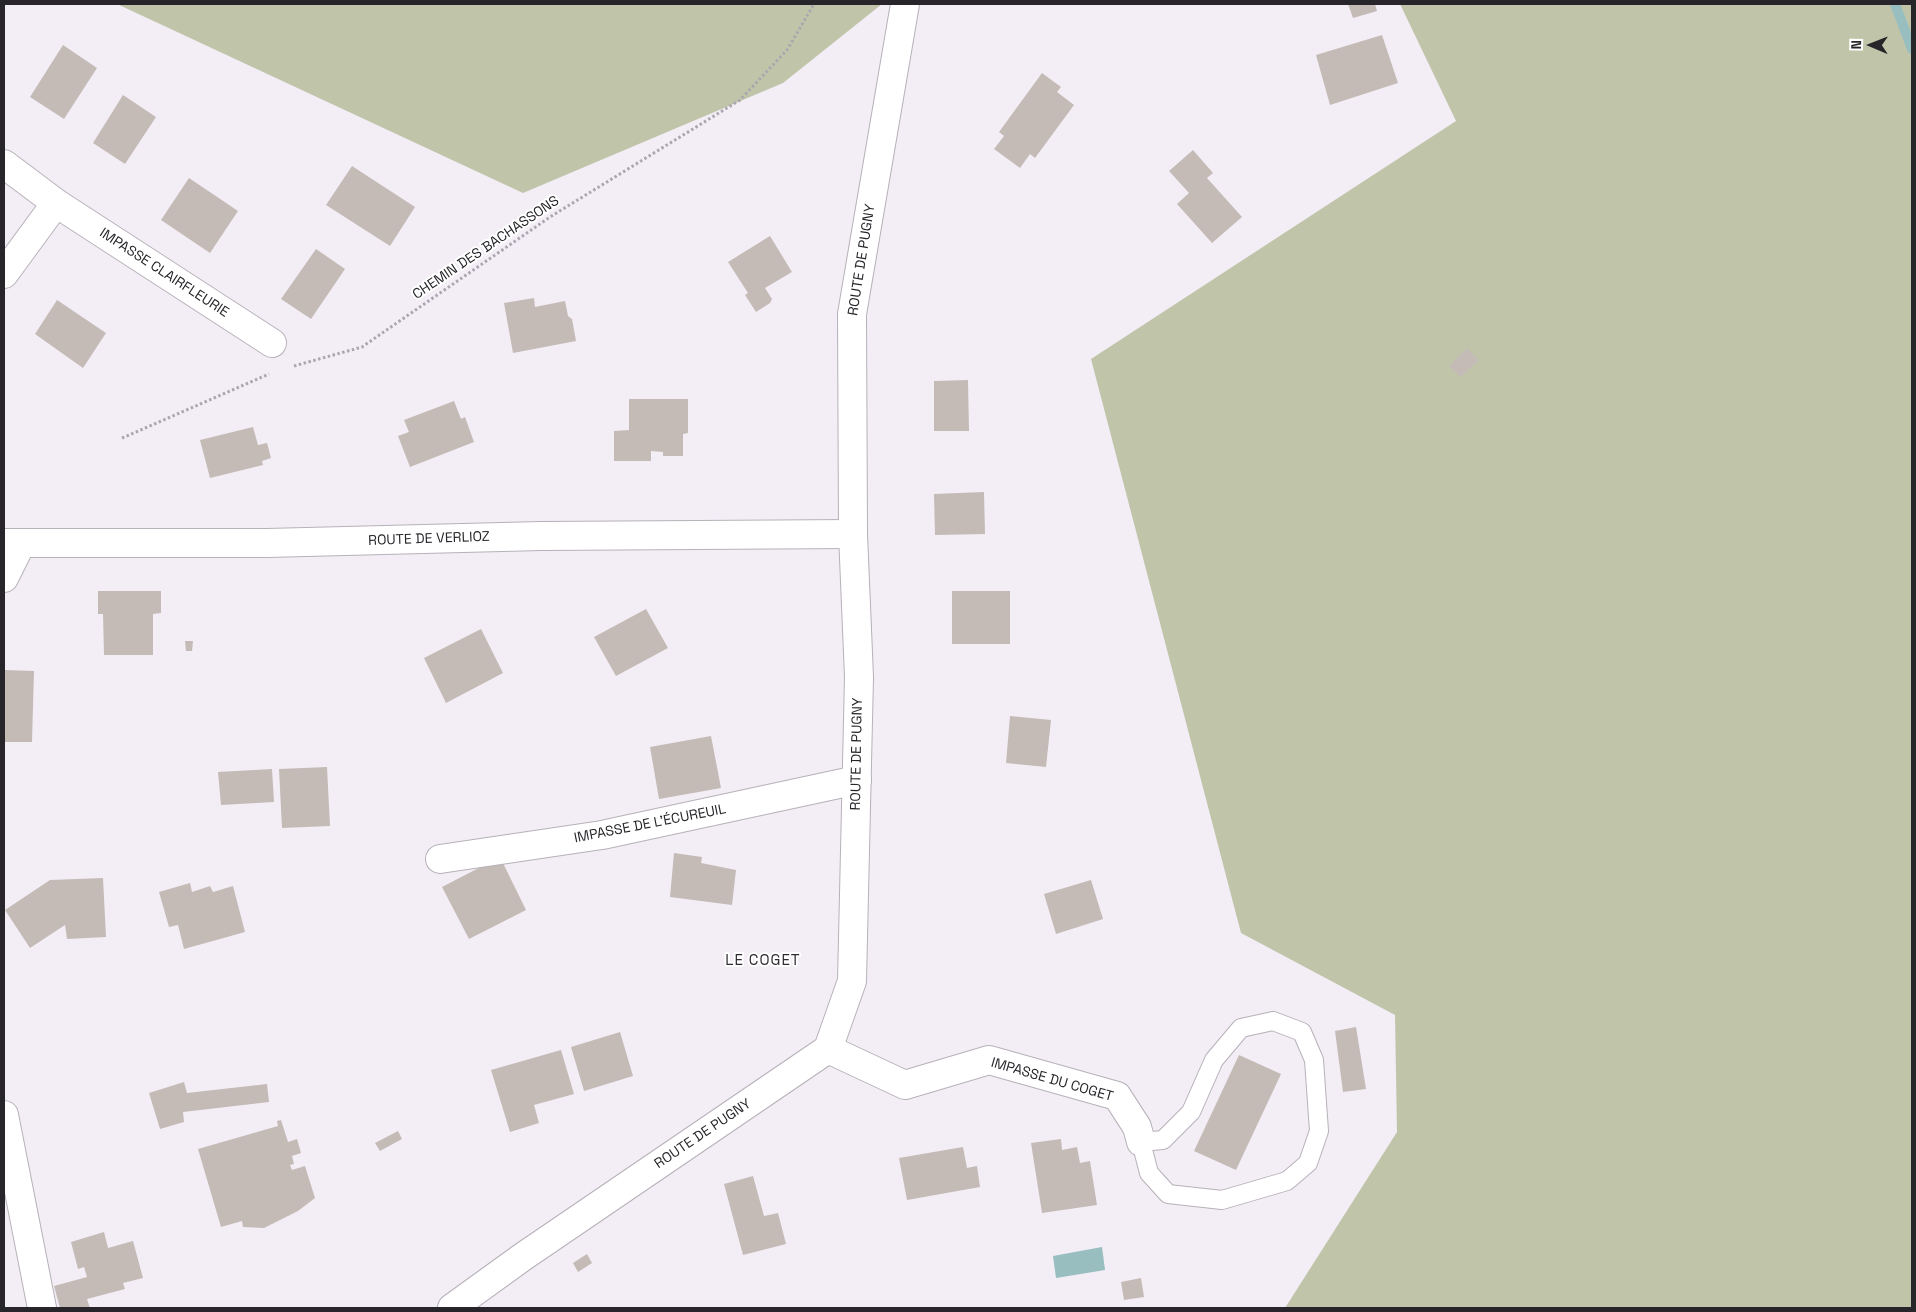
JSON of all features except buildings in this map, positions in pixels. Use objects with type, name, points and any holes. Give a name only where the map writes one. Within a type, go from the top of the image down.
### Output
[{"type":"street","name":"ROUTE DE PUGNY","points":[[452,1308],[524,1256],[828,1049],[852,981],[859,677],[853,534],[852,314],[905,4]]},
{"type":"street","name":"IMPASSE CLAIRFLEURIE","points":[[4,164],[56,203],[272,343]]},
{"type":"street","points":[[4,274],[56,203]]},
{"type":"street","name":"ROUTE DE VERLIOZ","points":[[12,544],[267,543],[541,536],[853,534]]},
{"type":"street","points":[[4,578],[12,544]]},
{"type":"street","name":"IMPASSE DE L'ÉCUREUIL","points":[[440,858],[602,835],[857,780]]},
{"type":"street","name":"IMPASSE DU COGET","points":[[828,1049],[905,1085],[989,1060],[1117,1096],[1137,1127],[1141,1142]]},
{"type":"street","points":[[4,1115],[42,1308]]},
{"type":"lane","name":"IMPASSE DU COGET","points":[[1273,1021],[1302,1032],[1314,1060],[1319,1131],[1308,1163],[1287,1181],[1222,1200],[1168,1194],[1149,1173],[1141,1142],[1163,1140],[1191,1112],[1214,1060],[1242,1028],[1273,1021]]},
{"type":"path","name":"CHEMIN DES BACHASSONS","points":[[290,367],[362,347],[550,217],[740,100],[787,50],[814,4]]},
{"type":"path","points":[[122,438],[272,373]]},
{"type":"shaded area","points":[[117,4],[882,4],[783,83],[523,193]]},
{"type":"shaded area","points":[[1400,4],[1912,4],[1912,1308],[1285,1308],[1397,1132],[1395,1015],[1241,933],[1091,359],[1456,121]]},
{"type":"shaded area","points":[[1102,1247],[1105,1270],[1056,1278],[1053,1256]]},
{"type":"waterway","points":[[1895,4],[1912,49]]},
{"type":"district","name":"LE COGET","points":[[763,961]]}]
